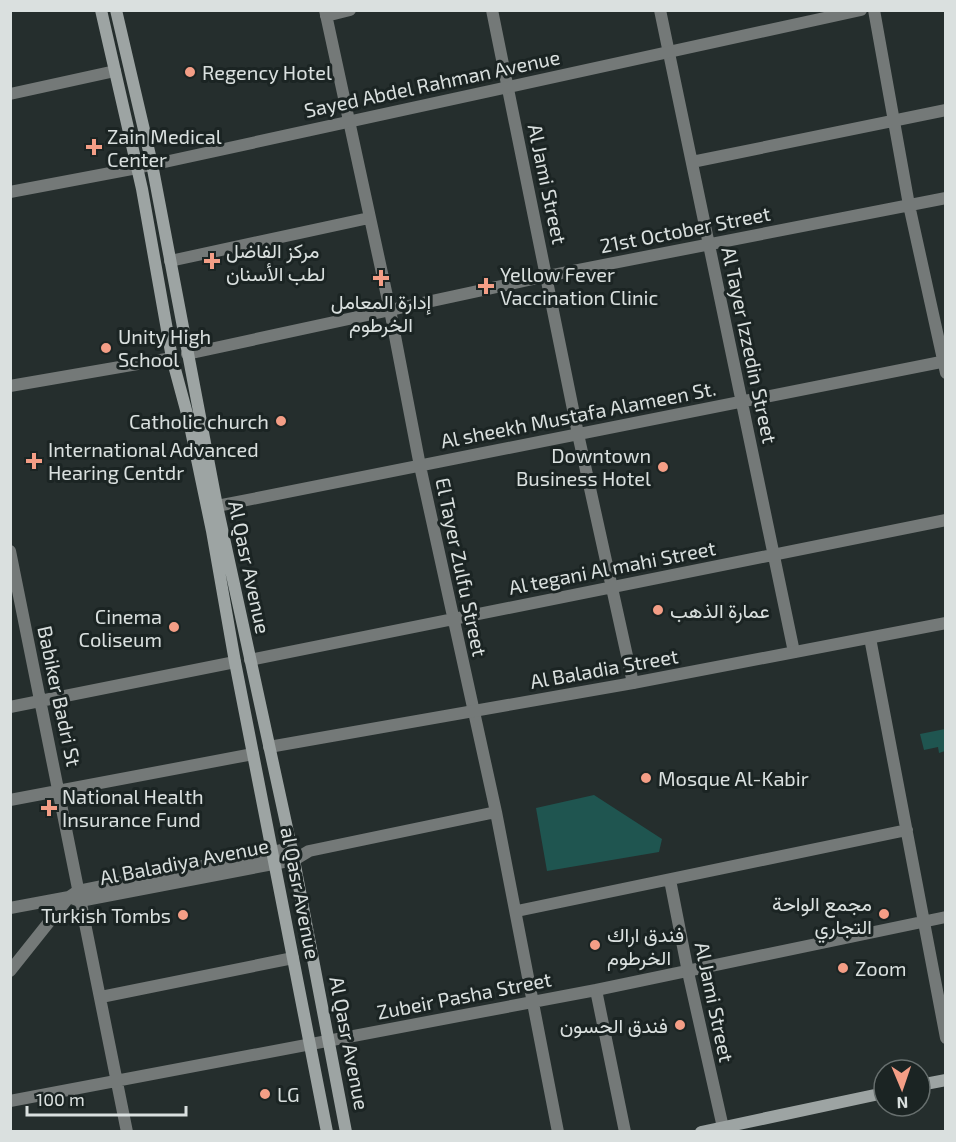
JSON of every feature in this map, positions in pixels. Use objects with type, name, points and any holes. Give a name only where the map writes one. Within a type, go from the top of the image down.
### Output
[{"type":"main road","name":"Al Qasr Avenue","points":[[101,10],[137,168],[172,358],[189,421],[212,531],[235,662]]},
{"type":"main road","name":"Al Qasr Avenue","points":[[116,10],[152,164],[217,506],[293,854],[346,1131]]},
{"type":"main road","name":"al Qasr Avenue","points":[[235,662],[327,1131]]},
{"type":"main road","points":[[701,1131],[724,1129],[872,1096]]},
{"type":"street","points":[[325,13],[350,10]]},
{"type":"street","name":"Al Jami Street","points":[[492,10],[578,434],[633,683]]},
{"type":"street","name":"Al Tayer Izzedin Street","points":[[660,10],[794,652]]},
{"type":"street","name":"Sayed Abdel Rahman Avenue","points":[[10,192],[137,168],[348,120],[861,10]]},
{"type":"street","points":[[874,10],[909,205],[945,365]]},
{"type":"street","name":"El Tayer Zulfu Street","points":[[325,13],[390,310],[420,466],[517,911],[558,1131]]},
{"type":"street","points":[[10,94],[115,71]]},
{"type":"street","points":[[692,162],[945,110]]},
{"type":"street","name":"21st October Street","points":[[187,354],[547,276],[945,198]]},
{"type":"street","points":[[170,261],[369,218]]},
{"type":"street","points":[[10,386],[172,358]]},
{"type":"street","name":"Al sheekh Mustafa Alameen St.","points":[[217,506],[741,401],[945,365]]},
{"type":"street","name":"Al tegani Al mahi Street","points":[[250,660],[945,520]]},
{"type":"street","name":"Babiker Badri St","points":[[10,550],[59,790],[76,896],[101,997],[128,1131]]},
{"type":"street","name":"Al Baladia Street","points":[[269,747],[633,683],[945,623]]},
{"type":"street","points":[[870,638],[945,1038]]},
{"type":"street","points":[[10,707],[235,662]]},
{"type":"street","points":[[10,800],[253,754]]},
{"type":"street","name":"Al Baladiya Avenue","points":[[10,908],[309,851],[496,812]]},
{"type":"street","points":[[517,911],[907,830]]},
{"type":"street","name":"Al Jami Street","points":[[670,880],[687,972],[724,1129]]},
{"type":"street","points":[[10,971],[76,896]]},
{"type":"street","name":"Zubeir Pasha Street","points":[[10,1101],[596,990],[945,917]]},
{"type":"street","points":[[101,997],[293,958]]},
{"type":"street","points":[[596,990],[625,1131]]},
{"type":"shaded area","points":[[945,729],[945,751],[939,753],[938,747],[924,750],[920,734]]},
{"type":"shaded area","points":[[594,795],[662,839],[659,852],[547,871],[536,808]]},
{"type":"place","name":"Regency Hotel","points":[[190,72]]},
{"type":"place","name":"Zain Medical Center","points":[[94,147]]},
{"type":"place","name":"مركز الفاضل لطب الأسنان","points":[[212,261]]},
{"type":"place","name":"إدارة المعامل الخرطوم","points":[[381,278]]},
{"type":"place","name":"Yellow Fever Vaccination Clinic","points":[[486,286]]},
{"type":"place","name":"Unity High School","points":[[106,348]]},
{"type":"place","name":"Catholic church","points":[[281,421]]},
{"type":"place","name":"International Advanced Hearing Centdr","points":[[34,461]]},
{"type":"place","name":"Downtown Business Hotel","points":[[663,467]]},
{"type":"place","name":"عمارة الذهب","points":[[658,610]]},
{"type":"place","name":"Cinema Coliseum","points":[[174,627]]},
{"type":"place","name":"Mosque Al-Kabir","points":[[646,778]]},
{"type":"place","name":"National Health Insurance Fund","points":[[49,808]]},
{"type":"place","name":"مجمع الواحة التجاري","points":[[884,914]]},
{"type":"place","name":"Turkish Tombs","points":[[183,915]]},
{"type":"place","name":"فندق اراك الخرطوم","points":[[595,945]]},
{"type":"place","name":"Zoom","points":[[843,968]]},
{"type":"place","name":"فندق الحسون","points":[[680,1025]]},
{"type":"place","name":"LG","points":[[265,1094]]}]
